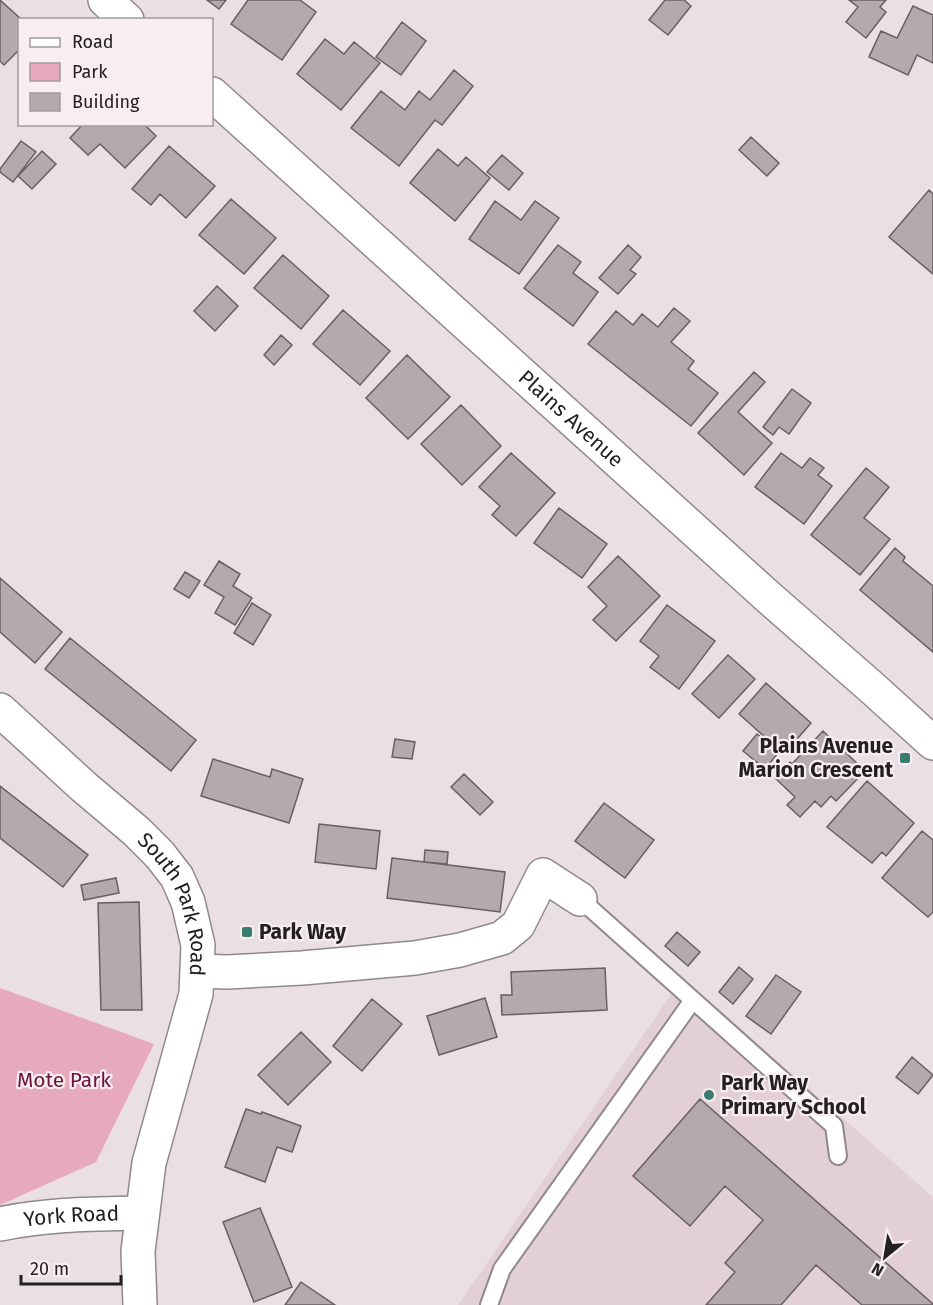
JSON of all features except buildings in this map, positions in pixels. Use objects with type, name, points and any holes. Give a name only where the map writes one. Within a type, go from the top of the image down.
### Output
[{"type":"street","points":[[105,0],[125,18]]},
{"type":"street","name":"Plains Avenue","points":[[213,95],[765,595],[933,743]]},
{"type":"street","name":"South Park Road","points":[[0,710],[160,855],[177,877],[188,902],[198,945],[198,971],[190,1018],[148,1163],[138,1251],[140,1305]]},
{"type":"street","points":[[198,971],[227,972],[302,968],[415,957],[460,950],[502,938],[518,925],[543,875],[580,899]]},
{"type":"street","name":"York Road","points":[[0,1224],[28,1218],[142,1213]]},
{"type":"lane","points":[[580,899],[834,1126],[838,1156]]},
{"type":"lane","points":[[489,1305],[502,1269],[693,1000]]},
{"type":"shaded area","name":"Park Way Primary School","points":[[638,939],[933,1197],[933,1305],[458,1305],[672,993],[627,951]]},
{"type":"green space","name":"Mote Park","points":[[0,988],[154,1044],[96,1162],[0,1205]]},
{"type":"place","name":"Plains Avenue Marion Crescent","points":[[905,758]]},
{"type":"place","name":"Park Way","points":[[247,932]]},
{"type":"place","name":"Park Way Primary School","points":[[709,1095]]}]
